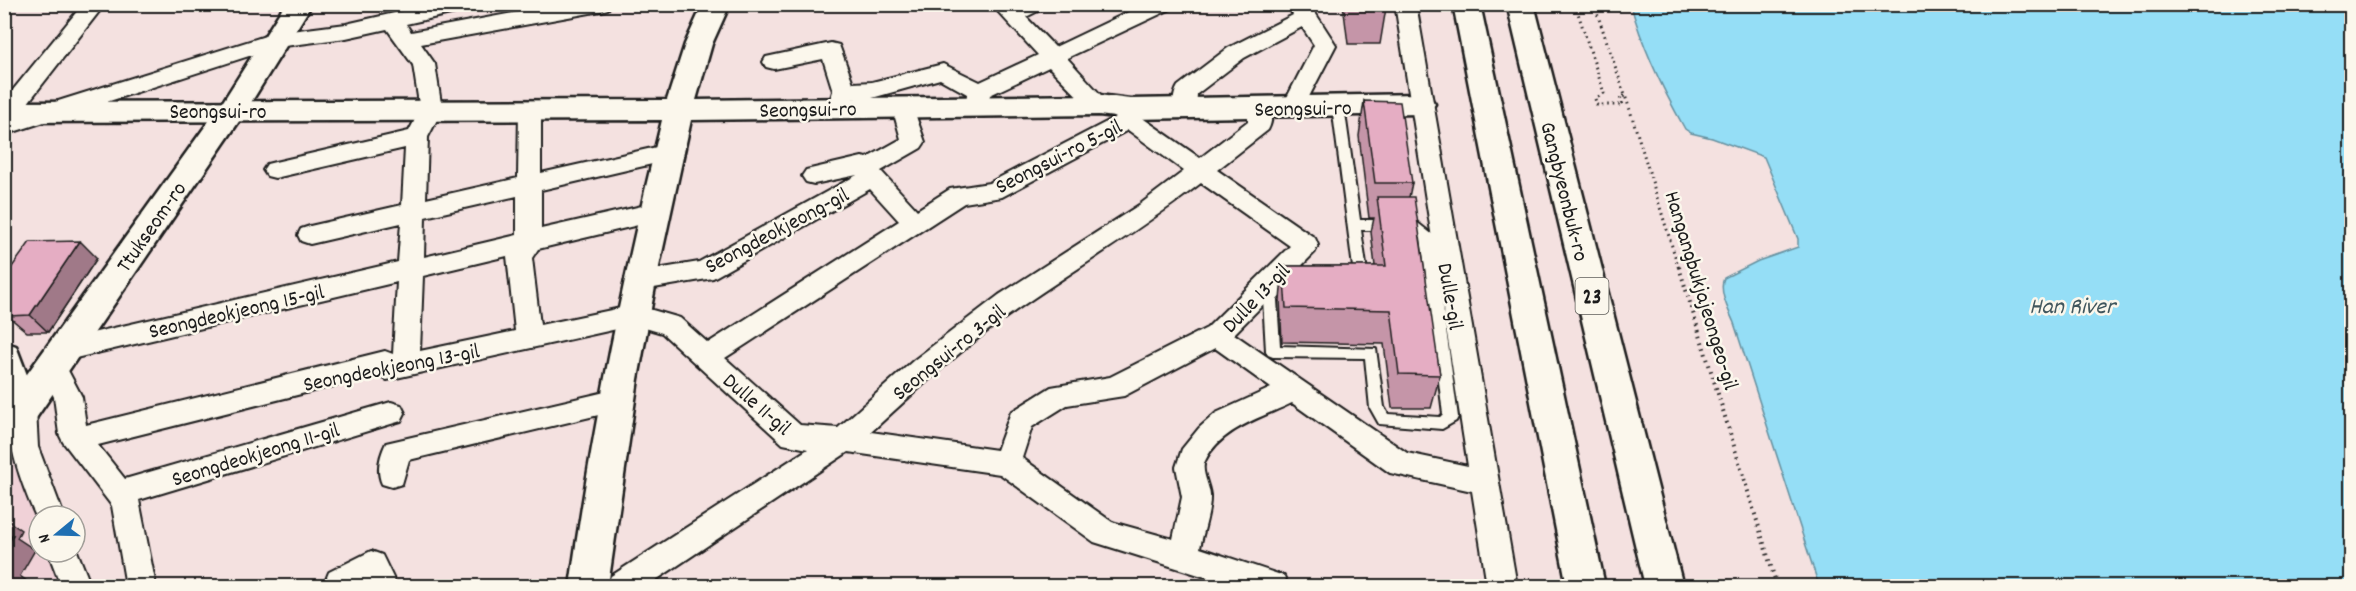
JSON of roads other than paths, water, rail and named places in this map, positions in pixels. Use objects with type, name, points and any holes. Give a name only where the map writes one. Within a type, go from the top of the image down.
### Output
[{"type":"main road","name":"Ttukseom-ro","points":[[13,422],[232,110],[299,4]]},
{"type":"main road","points":[[589,586],[602,483],[655,212],[680,110],[706,23],[717,4]]},
{"type":"main road","points":[[1466,4],[1586,586]]},
{"type":"main road","name":"Gangbyeonbuk-ro","points":[[1520,4],[1664,586]]},
{"type":"main road","name":"Seongsui-ro","points":[[6,117],[45,112],[232,110],[680,110],[842,100],[903,107],[978,99],[1100,105],[1129,115],[1185,108],[1420,104]]},
{"type":"main road","points":[[4,356],[13,422]]},
{"type":"street","points":[[6,117],[95,4]]},
{"type":"street","points":[[406,40],[601,4]]},
{"type":"street","points":[[1006,10],[1035,4]]},
{"type":"street","points":[[774,62],[831,50],[842,100],[943,71],[978,99],[1053,56],[1164,4]]},
{"type":"street","name":"Dulle-gil","points":[[1405,4],[1502,586]]},
{"type":"street","points":[[45,112],[275,40],[346,31],[383,16],[462,5]]},
{"type":"street","points":[[1006,10],[1100,105]]},
{"type":"street","points":[[1185,108],[1186,91],[1236,53],[1302,10],[1325,45],[1293,107]]},
{"type":"street","points":[[383,16],[406,40],[424,64],[431,110],[417,137],[406,364]]},
{"type":"street","points":[[869,173],[912,142],[903,107]]},
{"type":"street","name":"Seongsui-ro 3-gil","points":[[622,586],[844,440],[923,368],[1008,302],[1148,211],[1201,171],[1260,123],[1259,108]]},
{"type":"street","points":[[529,338],[519,257],[529,242],[530,110]]},
{"type":"street","name":"Dulle 13-gil","points":[[1129,115],[1201,171],[1306,245],[1216,335],[1400,464],[1483,481]]},
{"type":"street","name":"Seongsui-ro 5-gil","points":[[706,357],[958,195],[994,190],[1129,115]]},
{"type":"street","points":[[275,170],[417,137]]},
{"type":"street","points":[[310,235],[670,152]]},
{"type":"street","points":[[814,176],[862,165],[915,223]]},
{"type":"street","name":"Seongdeokjeong-gil","points":[[642,280],[704,271],[869,173]]},
{"type":"street","name":"Seongdeokjeong 15-gil","points":[[57,359],[410,269],[655,212]]},
{"type":"street","name":"Dulle 11-gil","points":[[635,315],[671,325],[793,436],[844,440],[1006,463],[1104,533],[1184,556],[1218,579],[1274,586]]},
{"type":"street","name":"Seongdeokjeong 13-gil","points":[[77,439],[385,362],[387,369],[635,315]]},
{"type":"street","points":[[1006,463],[1021,420],[1061,395],[1114,388],[1216,335]]},
{"type":"street","points":[[57,359],[68,397],[73,434],[126,502],[141,586]]},
{"type":"street","points":[[1184,556],[1196,497],[1190,467],[1192,457],[1209,436],[1226,421],[1294,390]]},
{"type":"street","points":[[392,475],[396,451],[618,400]]},
{"type":"street","name":"Seongdeokjeong 11-gil","points":[[120,493],[391,413]]},
{"type":"street","points":[[13,422],[45,504]]},
{"type":"street","points":[[68,564],[76,586]]},
{"type":"street","points":[[340,582],[371,565],[382,586]]},
{"type":"lane","points":[[1338,106],[1361,279],[1349,279]]},
{"type":"lane","points":[[1313,279],[1289,278],[1270,298],[1273,351],[1371,353],[1377,408],[1384,420],[1442,423],[1451,417],[1428,235],[1414,225],[1354,225]]},
{"type":"water","name":"Han River","points":[[1631,5],[2351,5],[2351,586],[1819,586],[1722,289],[1724,278],[1758,261],[1798,247],[1798,239],[1764,157],[1685,129],[1654,68]]}]
